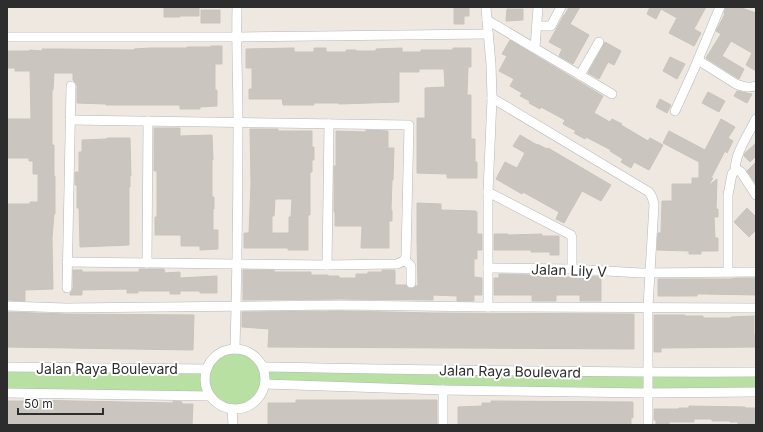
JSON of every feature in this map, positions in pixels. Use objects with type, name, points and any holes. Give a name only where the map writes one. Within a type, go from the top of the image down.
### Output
[{"type":"street","points":[[235,349],[238,122],[236,37],[237,7]]},
{"type":"street","points":[[486,7],[491,64],[492,98],[488,192],[488,307]]},
{"type":"street","points":[[536,48],[538,7]]},
{"type":"street","points":[[537,26],[551,26],[561,7]]},
{"type":"street","points":[[675,111],[720,7]]},
{"type":"street","points":[[486,20],[612,94]]},
{"type":"street","points":[[7,37],[236,37],[488,34]]},
{"type":"street","points":[[580,75],[599,42]]},
{"type":"street","points":[[698,60],[736,84],[749,88],[756,86]]},
{"type":"street","points":[[67,288],[71,86]]},
{"type":"street","points":[[492,98],[649,192],[652,197],[654,204],[648,307],[648,425]]},
{"type":"street","points":[[728,272],[728,195],[732,174],[735,171],[740,150],[756,119]]},
{"type":"street","points":[[70,120],[409,125],[405,260]]},
{"type":"street","points":[[147,263],[148,121]]},
{"type":"street","points":[[327,265],[328,124]]},
{"type":"street","points":[[735,171],[738,170],[741,172],[756,195]]},
{"type":"street","points":[[488,192],[571,235],[572,269]]},
{"type":"street","points":[[67,262],[327,265],[397,264],[405,260]]},
{"type":"street","points":[[405,260],[411,266],[411,283]]},
{"type":"street","name":"Jalan Lily V","points":[[488,268],[572,269],[649,273],[756,272]]},
{"type":"street","points":[[7,306],[66,308],[340,305],[756,308]]},
{"type":"street","points":[[235,349],[252,354],[263,368],[265,384],[259,398],[247,407],[232,409],[220,405],[210,396],[205,383],[207,369],[213,359],[223,352],[235,349]]},
{"type":"street","name":"Jalan Raya Boulevard","points":[[7,368],[207,369]]},
{"type":"street","name":"Jalan Raya Boulevard","points":[[263,368],[649,373],[756,372]]},
{"type":"street","name":"Jalan Raya Boulevard","points":[[265,384],[443,390],[648,393],[756,392]]},
{"type":"street","points":[[443,390],[443,425]]},
{"type":"street","name":"Jalan Raya Boulevard","points":[[7,394],[210,396]]},
{"type":"street","points":[[232,409],[233,425]]},
{"type":"green space","points":[[235,349],[252,354],[263,367],[756,372],[756,392],[265,384],[259,398],[247,407],[232,409],[219,405],[210,396],[7,393],[7,367],[207,369],[218,355]]},
{"type":"building","points":[[164,7],[199,7],[199,16],[164,17]]},
{"type":"building","points":[[454,7],[469,7],[469,16],[464,16],[464,24],[454,24]]},
{"type":"building","points":[[569,7],[580,7],[570,24],[589,35],[573,64],[559,56],[562,49],[549,42]]},
{"type":"building","points":[[650,7],[706,7],[694,29],[701,33],[694,46],[669,33],[677,18],[661,9],[656,19],[647,14]]},
{"type":"building","points":[[726,7],[739,7],[756,13],[756,71],[746,65],[752,53],[731,41],[722,56],[744,69],[739,79],[706,58],[721,34],[716,31],[725,14]]},
{"type":"building","points":[[507,9],[523,9],[523,20],[506,21]]},
{"type":"building","points":[[201,10],[220,10],[220,23],[201,23]]},
{"type":"building","points":[[510,40],[603,96],[594,113],[610,122],[612,119],[622,124],[621,125],[648,141],[650,138],[663,145],[649,170],[634,162],[631,168],[621,162],[623,159],[610,151],[611,150],[586,137],[585,139],[574,133],[576,131],[563,124],[565,120],[541,107],[540,109],[529,103],[530,101],[520,96],[522,93],[510,86],[514,79],[499,71],[507,56],[502,54]]},
{"type":"building","points":[[605,42],[621,51],[614,65],[608,62],[599,79],[588,73]]},
{"type":"building","points":[[222,46],[222,64],[215,64],[215,90],[217,90],[217,106],[200,107],[200,109],[180,109],[180,105],[106,105],[77,103],[77,86],[73,80],[73,73],[54,73],[52,90],[52,145],[54,145],[55,176],[55,214],[52,238],[53,289],[25,290],[25,301],[7,300],[7,204],[30,204],[30,202],[38,202],[38,174],[33,174],[33,161],[29,161],[29,158],[7,158],[7,119],[31,119],[30,71],[15,71],[15,68],[7,68],[7,51],[42,51],[42,49],[134,50]]},
{"type":"building","points":[[294,48],[294,52],[314,52],[314,48],[326,48],[326,52],[346,52],[346,50],[376,51],[376,49],[402,48],[402,52],[421,52],[421,50],[453,50],[453,48],[471,48],[471,67],[468,67],[467,95],[471,95],[471,139],[475,139],[477,178],[447,178],[447,174],[417,173],[417,118],[425,118],[425,88],[445,87],[444,69],[419,69],[419,72],[399,72],[399,102],[283,105],[282,99],[249,99],[249,89],[252,89],[252,68],[246,68],[246,49]]},
{"type":"building","points":[[670,57],[685,64],[677,79],[663,71]]},
{"type":"building","points":[[737,91],[752,94],[747,103],[734,96]]},
{"type":"building","points":[[708,92],[725,101],[719,112],[702,103]]},
{"type":"building","points":[[660,99],[671,105],[667,113],[656,107]]},
{"type":"building","points":[[721,119],[735,127],[728,138],[733,141],[727,153],[725,151],[708,186],[717,179],[716,209],[718,209],[718,217],[714,217],[715,238],[718,238],[718,251],[701,251],[701,254],[689,254],[689,251],[657,250],[658,233],[661,233],[662,201],[672,201],[672,184],[692,184],[692,178],[699,178],[699,162],[663,143],[669,131],[705,150]]},
{"type":"building","points":[[154,128],[180,128],[180,136],[212,135],[212,197],[214,197],[213,230],[218,230],[218,249],[200,250],[200,246],[181,246],[181,235],[155,235],[155,217],[157,217],[157,171],[154,171]]},
{"type":"building","points":[[250,129],[312,131],[314,160],[312,160],[312,172],[310,172],[308,250],[288,250],[288,248],[244,248],[244,233],[249,233],[251,184]],"holes":[[[275,199],[292,199],[291,217],[289,217],[289,233],[272,233],[272,216],[274,216]]]},
{"type":"building","points":[[366,130],[388,131],[388,148],[394,148],[391,210],[392,221],[389,221],[389,248],[361,248],[362,226],[335,226],[334,166],[336,166],[336,131],[366,132]]},
{"type":"building","points":[[520,135],[537,145],[547,149],[548,148],[611,185],[601,201],[582,191],[564,223],[556,219],[559,212],[523,192],[522,194],[496,179],[505,162],[517,168],[525,153],[513,146]]},
{"type":"building","points":[[130,138],[131,176],[129,187],[129,245],[80,247],[79,208],[77,208],[77,185],[75,185],[75,172],[79,172],[79,152],[82,152],[82,140]]},
{"type":"building","points":[[756,143],[756,156],[750,162],[744,156],[745,153]]},
{"type":"building","points":[[756,162],[756,184],[747,171]]},
{"type":"building","points":[[417,203],[441,204],[441,210],[476,211],[476,214],[477,212],[477,234],[482,234],[482,250],[477,250],[477,259],[474,259],[474,277],[482,278],[482,295],[474,295],[474,301],[457,301],[457,296],[433,295],[433,300],[243,300],[243,270],[311,272],[311,275],[356,278],[356,274],[382,272],[382,270],[395,270],[395,285],[406,285],[408,288],[418,286]]},
{"type":"building","points":[[747,208],[756,217],[756,230],[749,237],[734,222]]},
{"type":"building","points":[[494,234],[542,234],[542,236],[559,236],[559,255],[550,255],[550,252],[531,252],[531,250],[494,250]]},
{"type":"building","points":[[139,269],[164,269],[165,273],[180,272],[180,278],[217,276],[217,293],[180,291],[180,294],[170,294],[170,291],[138,291],[138,293],[127,293],[127,289],[82,290],[82,295],[70,295],[73,288],[73,270],[82,270],[82,272],[139,272]]},
{"type":"building","points":[[499,274],[543,277],[601,277],[601,301],[580,301],[580,295],[556,295],[556,301],[532,301],[532,295],[494,295],[494,278],[499,278]]},
{"type":"building","points":[[756,278],[756,295],[697,294],[697,296],[658,296],[658,279]]},
{"type":"building","points":[[340,311],[634,314],[634,349],[268,347],[269,329],[242,327],[242,312]]},
{"type":"building","points":[[7,312],[194,315],[193,350],[7,347]]},
{"type":"building","points":[[654,315],[703,316],[703,318],[754,316],[754,335],[756,335],[756,347],[661,348],[661,352],[654,352]]},
{"type":"building","points":[[296,400],[437,400],[437,425],[268,425],[268,403],[296,403]]},
{"type":"building","points":[[7,401],[182,402],[182,404],[193,404],[192,425],[7,425]]},
{"type":"building","points":[[491,401],[633,402],[633,418],[631,417],[631,425],[458,425],[458,407],[482,406],[482,403],[491,403]]},
{"type":"building","points":[[689,406],[756,408],[756,425],[738,425],[738,422],[712,421],[712,419],[694,419],[694,422],[669,422],[669,425],[656,425],[656,420],[654,420],[654,409],[679,409],[689,408]]}]
